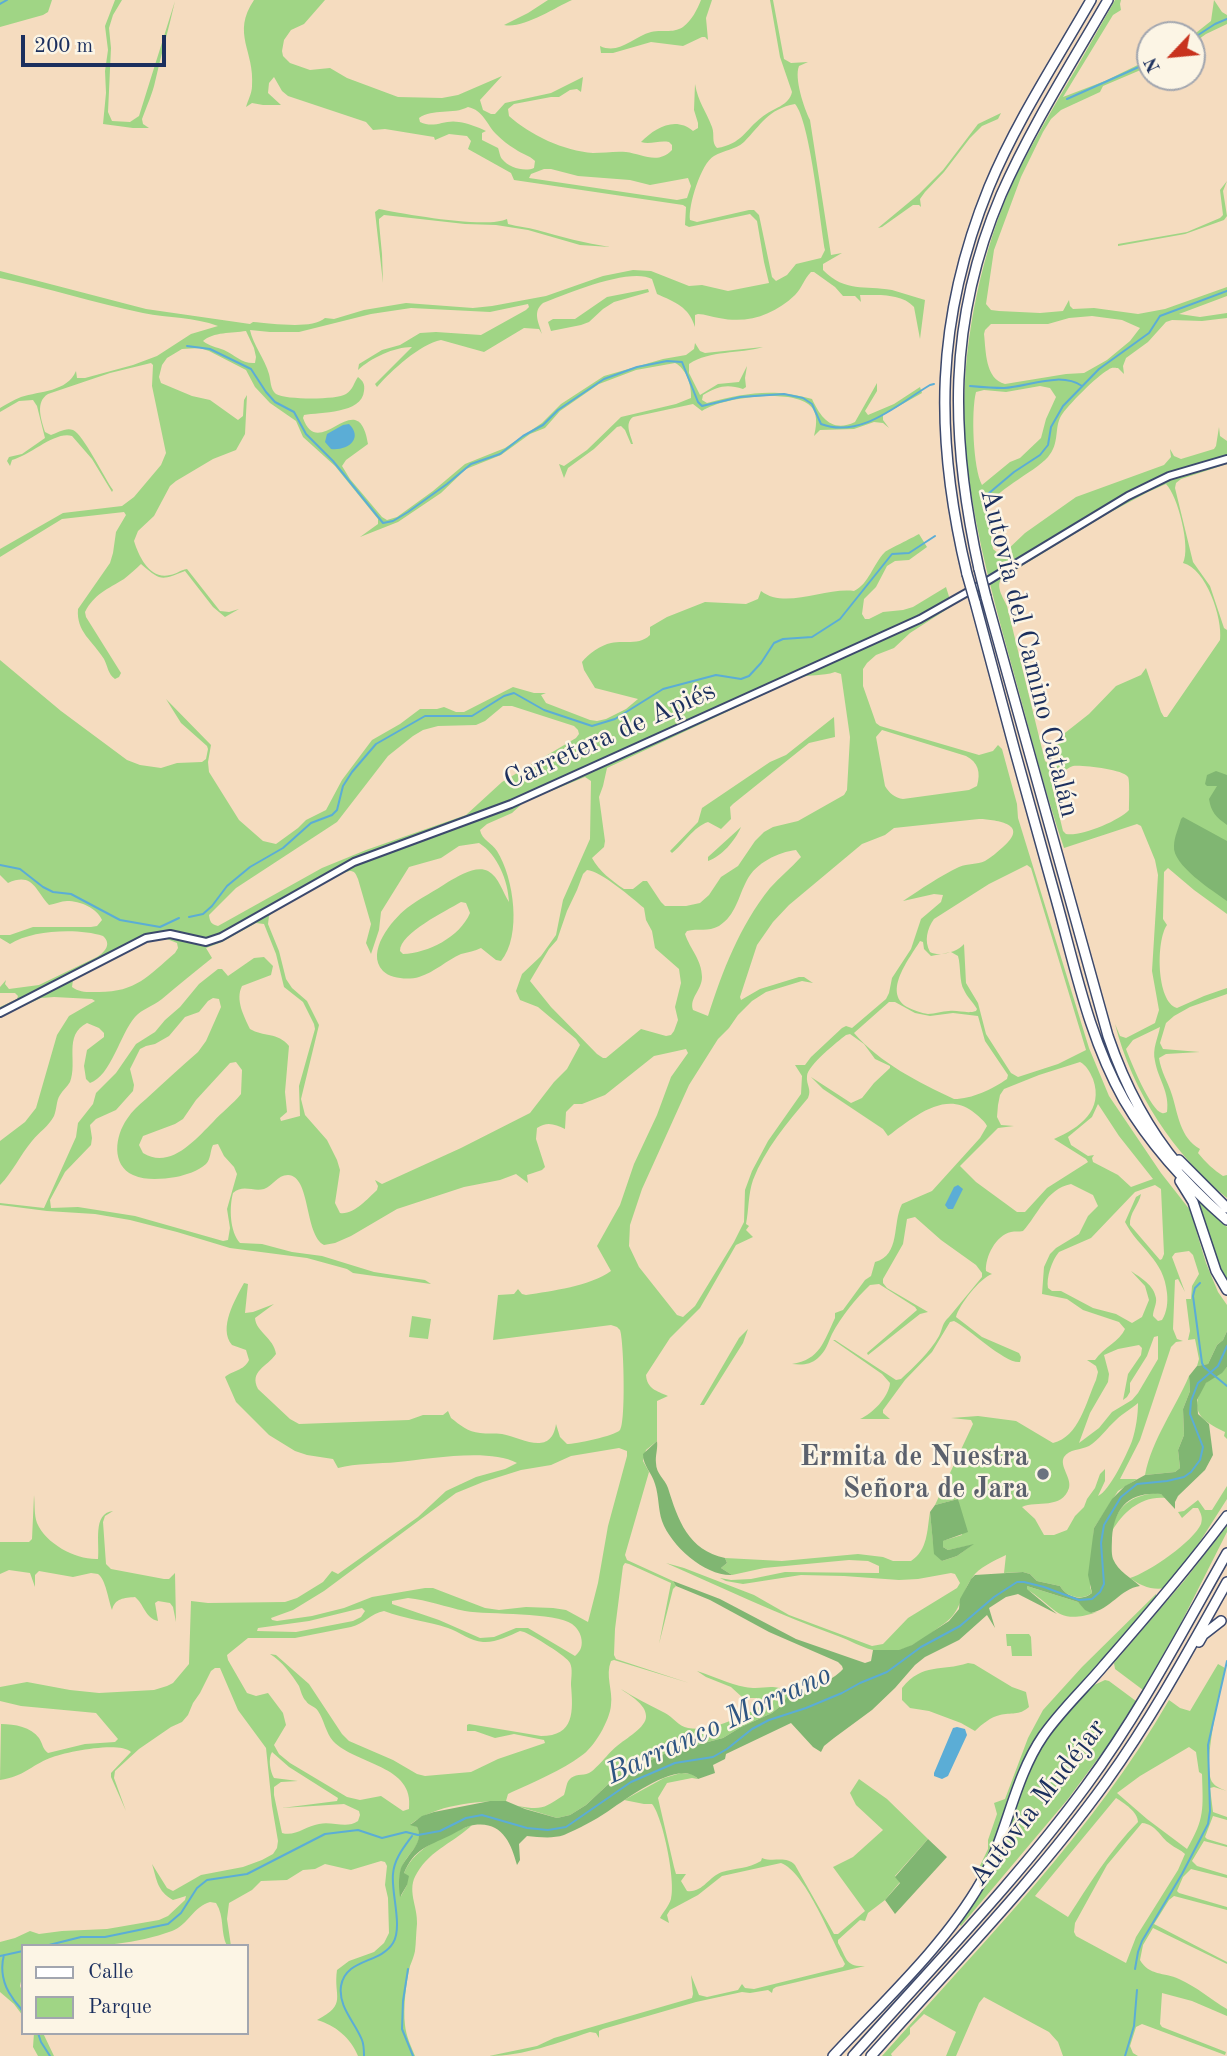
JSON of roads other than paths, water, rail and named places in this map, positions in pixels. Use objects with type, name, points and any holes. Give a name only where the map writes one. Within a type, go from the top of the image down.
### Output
[{"type":"highway","name":"Autovía del Camino Catalán","points":[[1091,0],[1026,112],[996,173],[973,231],[957,287],[948,335],[943,413],[950,490],[967,574],[1085,1003],[1098,1044],[1124,1099],[1141,1128],[1171,1161]]},
{"type":"highway","name":"Autovía del Camino Catalán","points":[[1108,0],[1049,100],[1008,181],[983,246],[970,294],[959,372],[958,437],[964,494],[979,569],[1096,998],[1129,1090],[1171,1161]]},
{"type":"highway","points":[[1096,998],[1125,1071],[1149,1117],[1180,1160],[1226,1209]]},
{"type":"highway","points":[[1171,1161],[1195,1185],[1226,1209]]},
{"type":"highway","points":[[1171,1161],[1227,1220]]},
{"type":"highway","points":[[1171,1161],[1193,1202],[1218,1281],[1227,1298]]},
{"type":"highway","points":[[1216,1271],[1227,1290]]},
{"type":"highway","points":[[1211,1537],[1227,1510]]},
{"type":"highway","points":[[833,2056],[917,1965],[964,1908],[990,1863],[1022,1777],[1042,1738],[1059,1715],[1165,1595],[1227,1516]]},
{"type":"highway","name":"Autovía Mudéjar","points":[[853,2056],[1024,1863],[1085,1787],[1153,1685],[1227,1553]]},
{"type":"highway","name":"Autovía Mudéjar","points":[[871,2056],[1056,1847],[1116,1768],[1168,1686],[1227,1582]]},
{"type":"highway","points":[[1168,1686],[1176,1680],[1203,1635],[1221,1621]]},
{"type":"street","name":"Carretera de Apiés","points":[[0,1013],[146,938],[170,934],[206,942],[221,937],[354,862],[511,804],[920,620],[1128,496],[1169,476],[1227,459]]},
{"type":"water","points":[[349,424],[355,435],[352,443],[343,448],[331,449],[325,442],[327,434]]},
{"type":"water","points":[[958,1185],[963,1189],[953,1209],[948,1209],[945,1205],[954,1187]]},
{"type":"water","points":[[953,1728],[965,1729],[967,1735],[948,1776],[942,1779],[934,1776]]},
{"type":"waterway","points":[[0,4],[7,0]]},
{"type":"waterway","points":[[1206,30],[1227,19]]},
{"type":"waterway","points":[[1067,99],[1136,68]]},
{"type":"waterway","points":[[982,499],[1014,472],[1040,455],[1048,445],[1051,427],[1063,406],[1099,369],[1149,333],[1160,316],[1227,291]]},
{"type":"waterway","points":[[187,346],[210,349],[251,369],[275,402],[294,412],[306,434],[333,461],[383,523],[393,521],[408,512],[471,464],[500,454],[604,379],[637,367],[667,361],[682,362],[702,406],[740,397],[784,394],[803,398],[812,404],[821,424],[836,427],[865,423],[934,384]]},
{"type":"waterway","points":[[970,386],[1004,388],[1054,380],[1082,386]]},
{"type":"waterway","points":[[189,917],[203,914],[227,886],[250,867],[283,848],[311,823],[332,815],[337,810],[343,786],[376,744],[425,716],[472,716],[504,696],[514,693],[544,710],[592,726],[615,719],[663,689],[716,675],[741,679],[749,676],[761,663],[774,643],[783,639],[812,637],[840,619],[892,554],[909,553],[935,536]]},
{"type":"waterway","points":[[0,865],[20,869],[43,887],[53,892],[71,894],[120,920],[160,927],[179,918]]},
{"type":"waterway","points":[[1200,1283],[1193,1296],[1202,1363],[1227,1386]]},
{"type":"waterway","name":"Barranco Morrano","points":[[53,1944],[168,1924],[181,1913],[197,1888],[207,1880],[247,1874],[325,1834],[358,1830],[382,1838],[406,1832],[418,1835],[440,1831],[466,1818],[482,1815],[527,1828],[548,1830],[566,1827],[631,1782],[675,1763],[713,1757],[769,1720],[806,1708],[887,1672],[921,1647],[960,1626],[994,1597],[1017,1582],[1044,1587],[1079,1600],[1092,1599],[1104,1584],[1101,1543],[1104,1525],[1121,1497],[1137,1484],[1184,1477],[1200,1460],[1203,1447],[1190,1414],[1191,1401],[1198,1383],[1218,1366],[1227,1346]]},
{"type":"waterway","points":[[1135,1969],[1142,1941],[1208,1824],[1208,1745],[1227,1661]]},
{"type":"waterway","points":[[364,2056],[362,2040],[342,2001],[341,1986],[349,1970],[380,1955],[393,1943],[397,1928],[393,1882],[395,1863],[412,1836]]},
{"type":"waterway","name":"Barranco Morrano","points":[[0,1956],[21,1951]]},
{"type":"waterway","points":[[4,1955],[4,1982],[21,2009]]},
{"type":"waterway","points":[[408,1969],[402,2029],[413,2056]]},
{"type":"waterway","points":[[1125,2056],[1134,2026],[1137,1990]]},
{"type":"waterway","points":[[39,2035],[50,2056]]},
{"type":"place","name":"Ermita de Nuestra Señora de Jara","points":[[1043,1474]]}]
